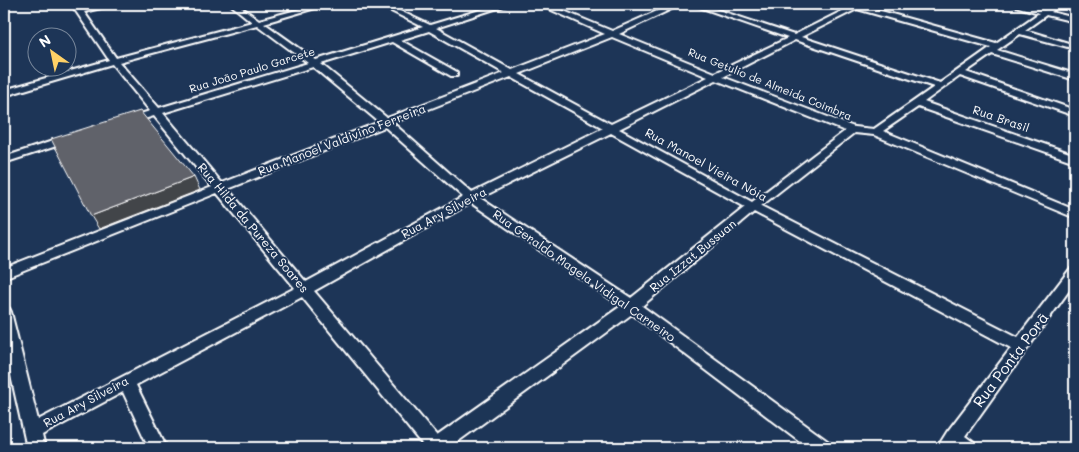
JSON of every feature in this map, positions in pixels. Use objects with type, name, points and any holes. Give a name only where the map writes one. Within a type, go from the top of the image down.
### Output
[{"type":"street","name":"Rua Hilda da Pureza Soares","points":[[75,4],[114,61],[305,288],[436,448]]},
{"type":"street","points":[[80,11],[115,4]]},
{"type":"street","name":"Rua Geraldo Magela Vidigal Carneiro","points":[[233,4],[315,64],[388,124],[471,198],[632,306],[823,448]]},
{"type":"street","points":[[4,93],[114,61],[326,4]]},
{"type":"street","name":"Rua Manoel Vieira Nóia","points":[[380,4],[428,28],[753,207],[1021,346]]},
{"type":"street","name":"Rua João Paulo Garcete","points":[[119,124],[507,4]]},
{"type":"street","name":"Rua Getulio de Almeida Coimbra","points":[[541,4],[716,77],[852,130],[876,132],[1075,214]]},
{"type":"street","name":"Rua Manoel Valdivino Ferreira","points":[[4,273],[388,124],[614,33],[628,25],[679,4]]},
{"type":"street","points":[[694,4],[940,86]]},
{"type":"street","points":[[1011,4],[1075,20]]},
{"type":"street","points":[[876,132],[1044,12],[1058,4]]},
{"type":"street","points":[[855,5],[995,48],[1075,76]]},
{"type":"street","name":"Rua Ary Silveira","points":[[31,432],[305,288],[471,198],[716,77],[855,5]]},
{"type":"street","points":[[1019,31],[1075,47]]},
{"type":"street","points":[[393,39],[454,74]]},
{"type":"street","points":[[959,74],[1075,113]]},
{"type":"street","name":"Rua Brasil","points":[[918,103],[1075,159]]},
{"type":"street","name":"Rua Izzat Bussuan","points":[[436,448],[632,306],[753,207],[852,130]]},
{"type":"street","points":[[4,160],[82,135]]},
{"type":"street","name":"Rua Ponta Porã","points":[[955,445],[1021,346],[1073,280]]},
{"type":"street","points":[[4,312],[36,448]]},
{"type":"street","points":[[126,381],[158,448]]},
{"type":"building","points":[[140,111],[194,177],[91,216],[51,139]]}]
